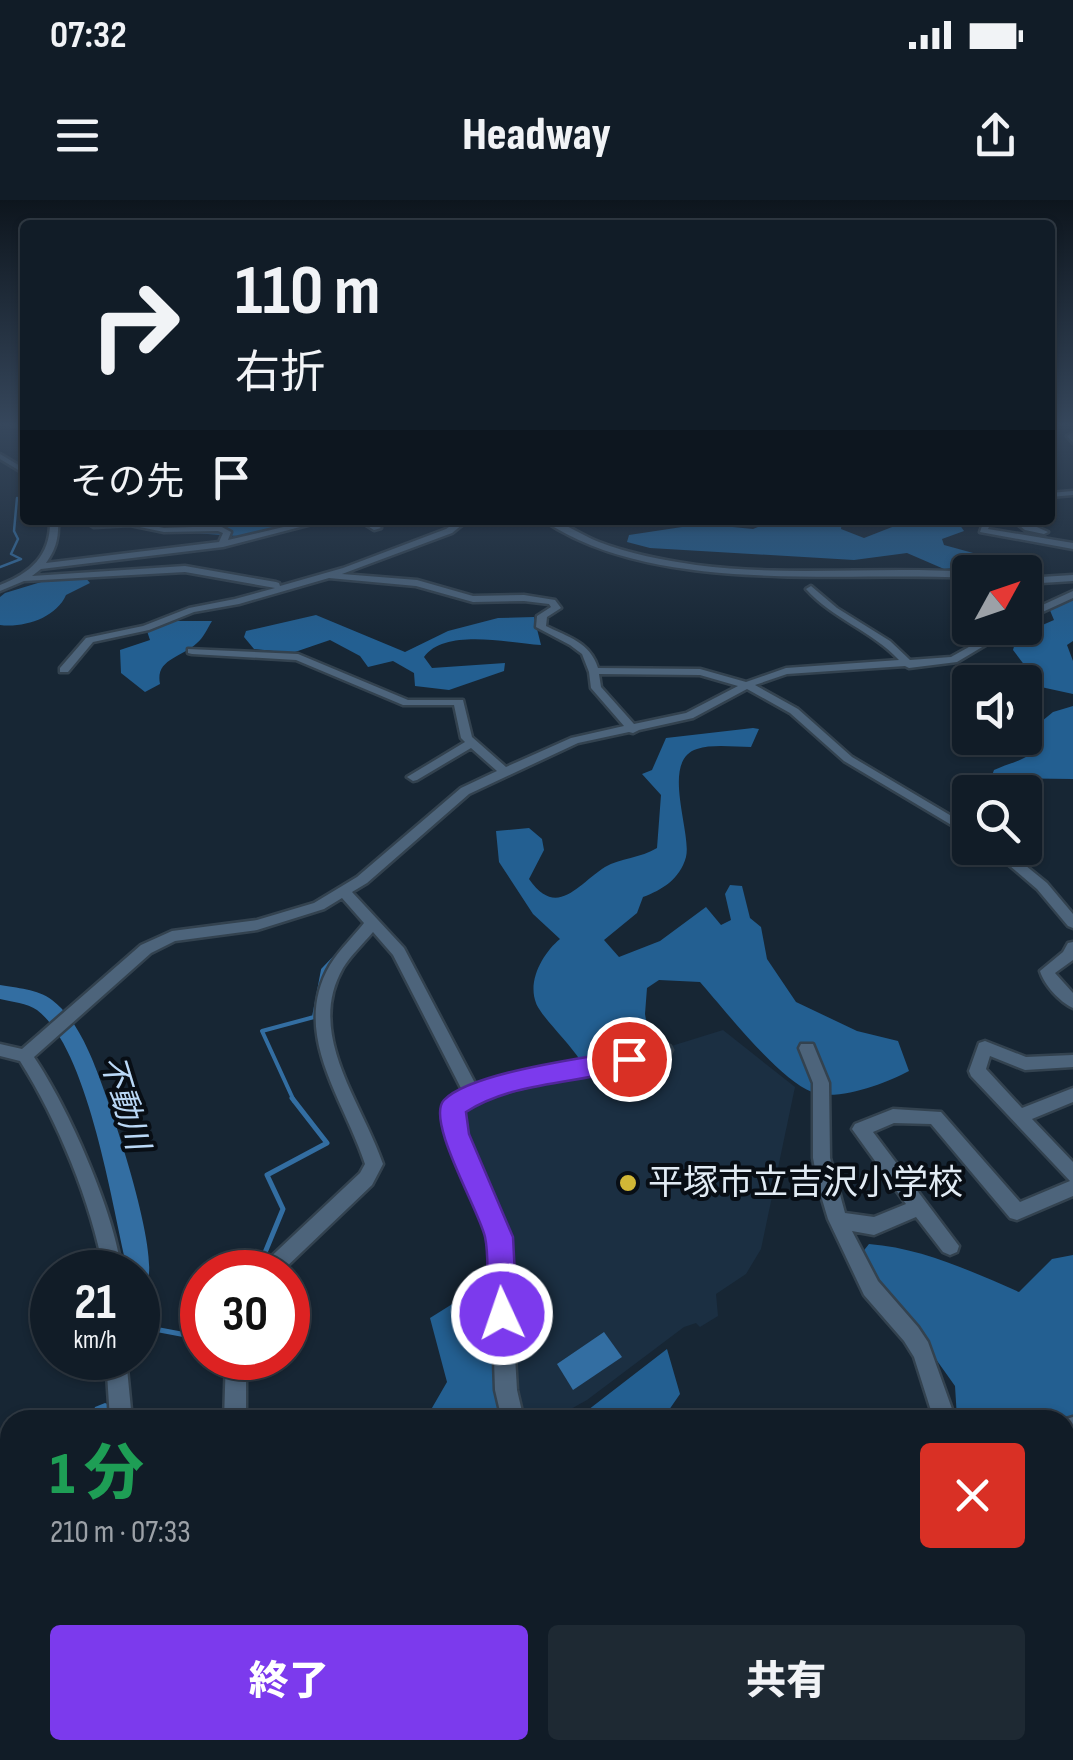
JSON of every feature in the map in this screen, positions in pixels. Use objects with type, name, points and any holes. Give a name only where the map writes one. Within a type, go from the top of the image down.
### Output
[{"type":"street","points":[[27,578],[40,566],[53,541],[54,525]]},
{"type":"street","points":[[140,525],[164,530],[220,528],[226,532],[223,544]]},
{"type":"street","points":[[40,566],[223,544],[302,525]]},
{"type":"street","points":[[371,525],[377,528]]},
{"type":"street","points":[[64,670],[90,640],[146,628],[192,610],[236,602],[329,574],[457,525]]},
{"type":"street","points":[[556,525],[605,549],[688,564],[740,570],[952,575]]},
{"type":"street","points":[[986,525],[983,530],[990,532],[1073,546]]},
{"type":"street","points":[[1024,525],[1061,534]]},
{"type":"street","points":[[0,588],[27,578],[185,569],[279,587]]},
{"type":"street","points":[[329,574],[416,583],[472,599],[552,602],[556,608],[542,616],[542,627],[585,647],[596,670],[596,688],[633,730]]},
{"type":"street","points":[[1042,579],[1073,578]]},
{"type":"street","points":[[811,589],[899,652],[909,665]]},
{"type":"street","points":[[1042,608],[1073,594]]},
{"type":"street","points":[[25,1056],[131,959],[172,936],[287,918],[344,892],[387,860],[465,790],[503,771],[575,740],[689,716],[746,686],[786,672],[953,660],[979,645]]},
{"type":"street","points":[[192,651],[298,657],[407,702],[458,702],[464,731],[503,771]]},
{"type":"street","points":[[596,670],[700,672],[746,686],[794,711],[848,759],[952,821]]},
{"type":"street","points":[[412,777],[472,743]]},
{"type":"street","points":[[1017,865],[1072,919]]},
{"type":"street","points":[[344,892],[399,952],[473,1095]]},
{"type":"street","points":[[291,1250],[366,1179],[374,1164],[363,1124],[322,1045],[320,1025],[331,976],[373,922]]},
{"type":"street","points":[[1073,947],[1070,955],[1047,971],[1048,978],[1073,1002]]},
{"type":"street","points":[[1073,1061],[1026,1064],[985,1047],[977,1071],[1073,1174]]},
{"type":"street","points":[[807,1048],[820,1070],[826,1104],[823,1171],[840,1221],[872,1291],[904,1322],[919,1345],[942,1410]]},
{"type":"street","points":[[0,1050],[25,1056],[48,1092],[108,1250]]},
{"type":"street","points":[[511,1410],[506,1390],[499,1237],[452,1120],[453,1108],[473,1095],[664,1050]]},
{"type":"street","points":[[1020,1116],[1073,1095]]},
{"type":"street","points":[[950,1246],[861,1130],[893,1116],[935,1117],[1017,1212],[1073,1188]]},
{"type":"street","points":[[840,1221],[874,1226],[918,1207]]},
{"type":"street","points":[[117,1380],[119,1410]]},
{"type":"street","points":[[235,1410],[236,1380]]},
{"type":"shaded area","points":[[167,525],[296,525],[252,537],[163,531]]},
{"type":"shaded area","points":[[712,525],[753,529],[763,525],[841,525],[841,529],[864,538],[897,525],[960,525],[964,531],[942,539],[944,545],[980,555],[952,555],[952,568],[944,569],[907,553],[854,560],[650,548],[627,542],[629,535]]},
{"type":"shaded area","points":[[84,576],[90,583],[66,595],[47,615],[29,623],[0,625],[0,597],[5,593],[51,579]]},
{"type":"shaded area","points":[[1073,598],[1073,641],[1067,645],[1073,661],[1073,694],[1042,687],[1042,665],[1024,665],[1013,650],[1014,645],[1042,645],[1042,625],[1054,620],[1049,608]]},
{"type":"shaded area","points":[[316,615],[405,652],[448,631],[498,618],[534,617],[541,645],[478,639],[434,648],[424,657],[432,668],[505,663],[504,671],[449,690],[415,686],[414,673],[393,661],[368,667],[360,656],[330,640],[292,653],[254,649],[244,637],[246,631]]},
{"type":"shaded area","points":[[176,621],[212,621],[197,643],[165,664],[160,684],[145,692],[121,673],[120,650],[150,640],[146,628]]},
{"type":"shaded area","points":[[1073,706],[1073,779],[992,775],[994,770],[1028,755],[1042,755],[1042,721],[1053,712]]},
{"type":"shaded area","points":[[759,729],[751,747],[710,747],[686,756],[679,782],[687,846],[683,865],[669,883],[643,897],[637,913],[604,940],[619,957],[660,941],[706,907],[721,925],[731,920],[725,894],[730,885],[742,886],[750,918],[761,927],[767,959],[796,1002],[857,1031],[898,1041],[909,1071],[875,1086],[835,1095],[812,1092],[799,1085],[753,1043],[700,982],[659,980],[647,988],[645,1014],[650,1044],[580,1060],[536,1003],[534,985],[539,967],[560,939],[533,914],[499,862],[496,831],[529,828],[542,839],[544,850],[529,879],[549,897],[567,895],[605,867],[657,848],[661,795],[642,774],[652,770],[666,738]]},
{"type":"shaded area","name":"平塚市立吉沢小学校","points":[[723,1030],[795,1087],[761,1249],[746,1274],[716,1294],[718,1316],[700,1327],[696,1323],[684,1327],[569,1410],[520,1410],[512,1361],[504,1236],[457,1130],[458,1113],[483,1094],[667,1053],[665,1048]]},
{"type":"shaded area","points":[[869,1244],[927,1255],[1019,1292],[1052,1259],[1073,1255],[1073,1410],[956,1410],[955,1386],[861,1254]]},
{"type":"shaded area","points":[[481,1286],[507,1410],[431,1410],[447,1382],[430,1318]]},
{"type":"shaded area","points":[[604,1332],[622,1357],[573,1390],[557,1364]]},
{"type":"shaded area","points":[[667,1349],[680,1394],[669,1410],[588,1410]]},
{"type":"waterway","points":[[0,567],[21,559],[11,554],[18,539],[14,531],[17,498]]},
{"type":"waterway","points":[[294,1100],[262,1031],[314,1017],[323,970],[345,947]]},
{"type":"waterway","name":"不動川","points":[[0,992],[45,1005],[78,1051],[104,1123],[136,1250]]},
{"type":"waterway","points":[[266,1250],[283,1209],[267,1175],[327,1143],[294,1100]]},
{"type":"waterway","points":[[160,1330],[180,1334]]},
{"type":"place","name":"平塚市立吉沢小学校","points":[[628,1183]]},
{"type":"route","points":[[502,1314],[499,1237],[456,1134],[453,1108],[473,1095],[517,1082],[629,1059]]}]
